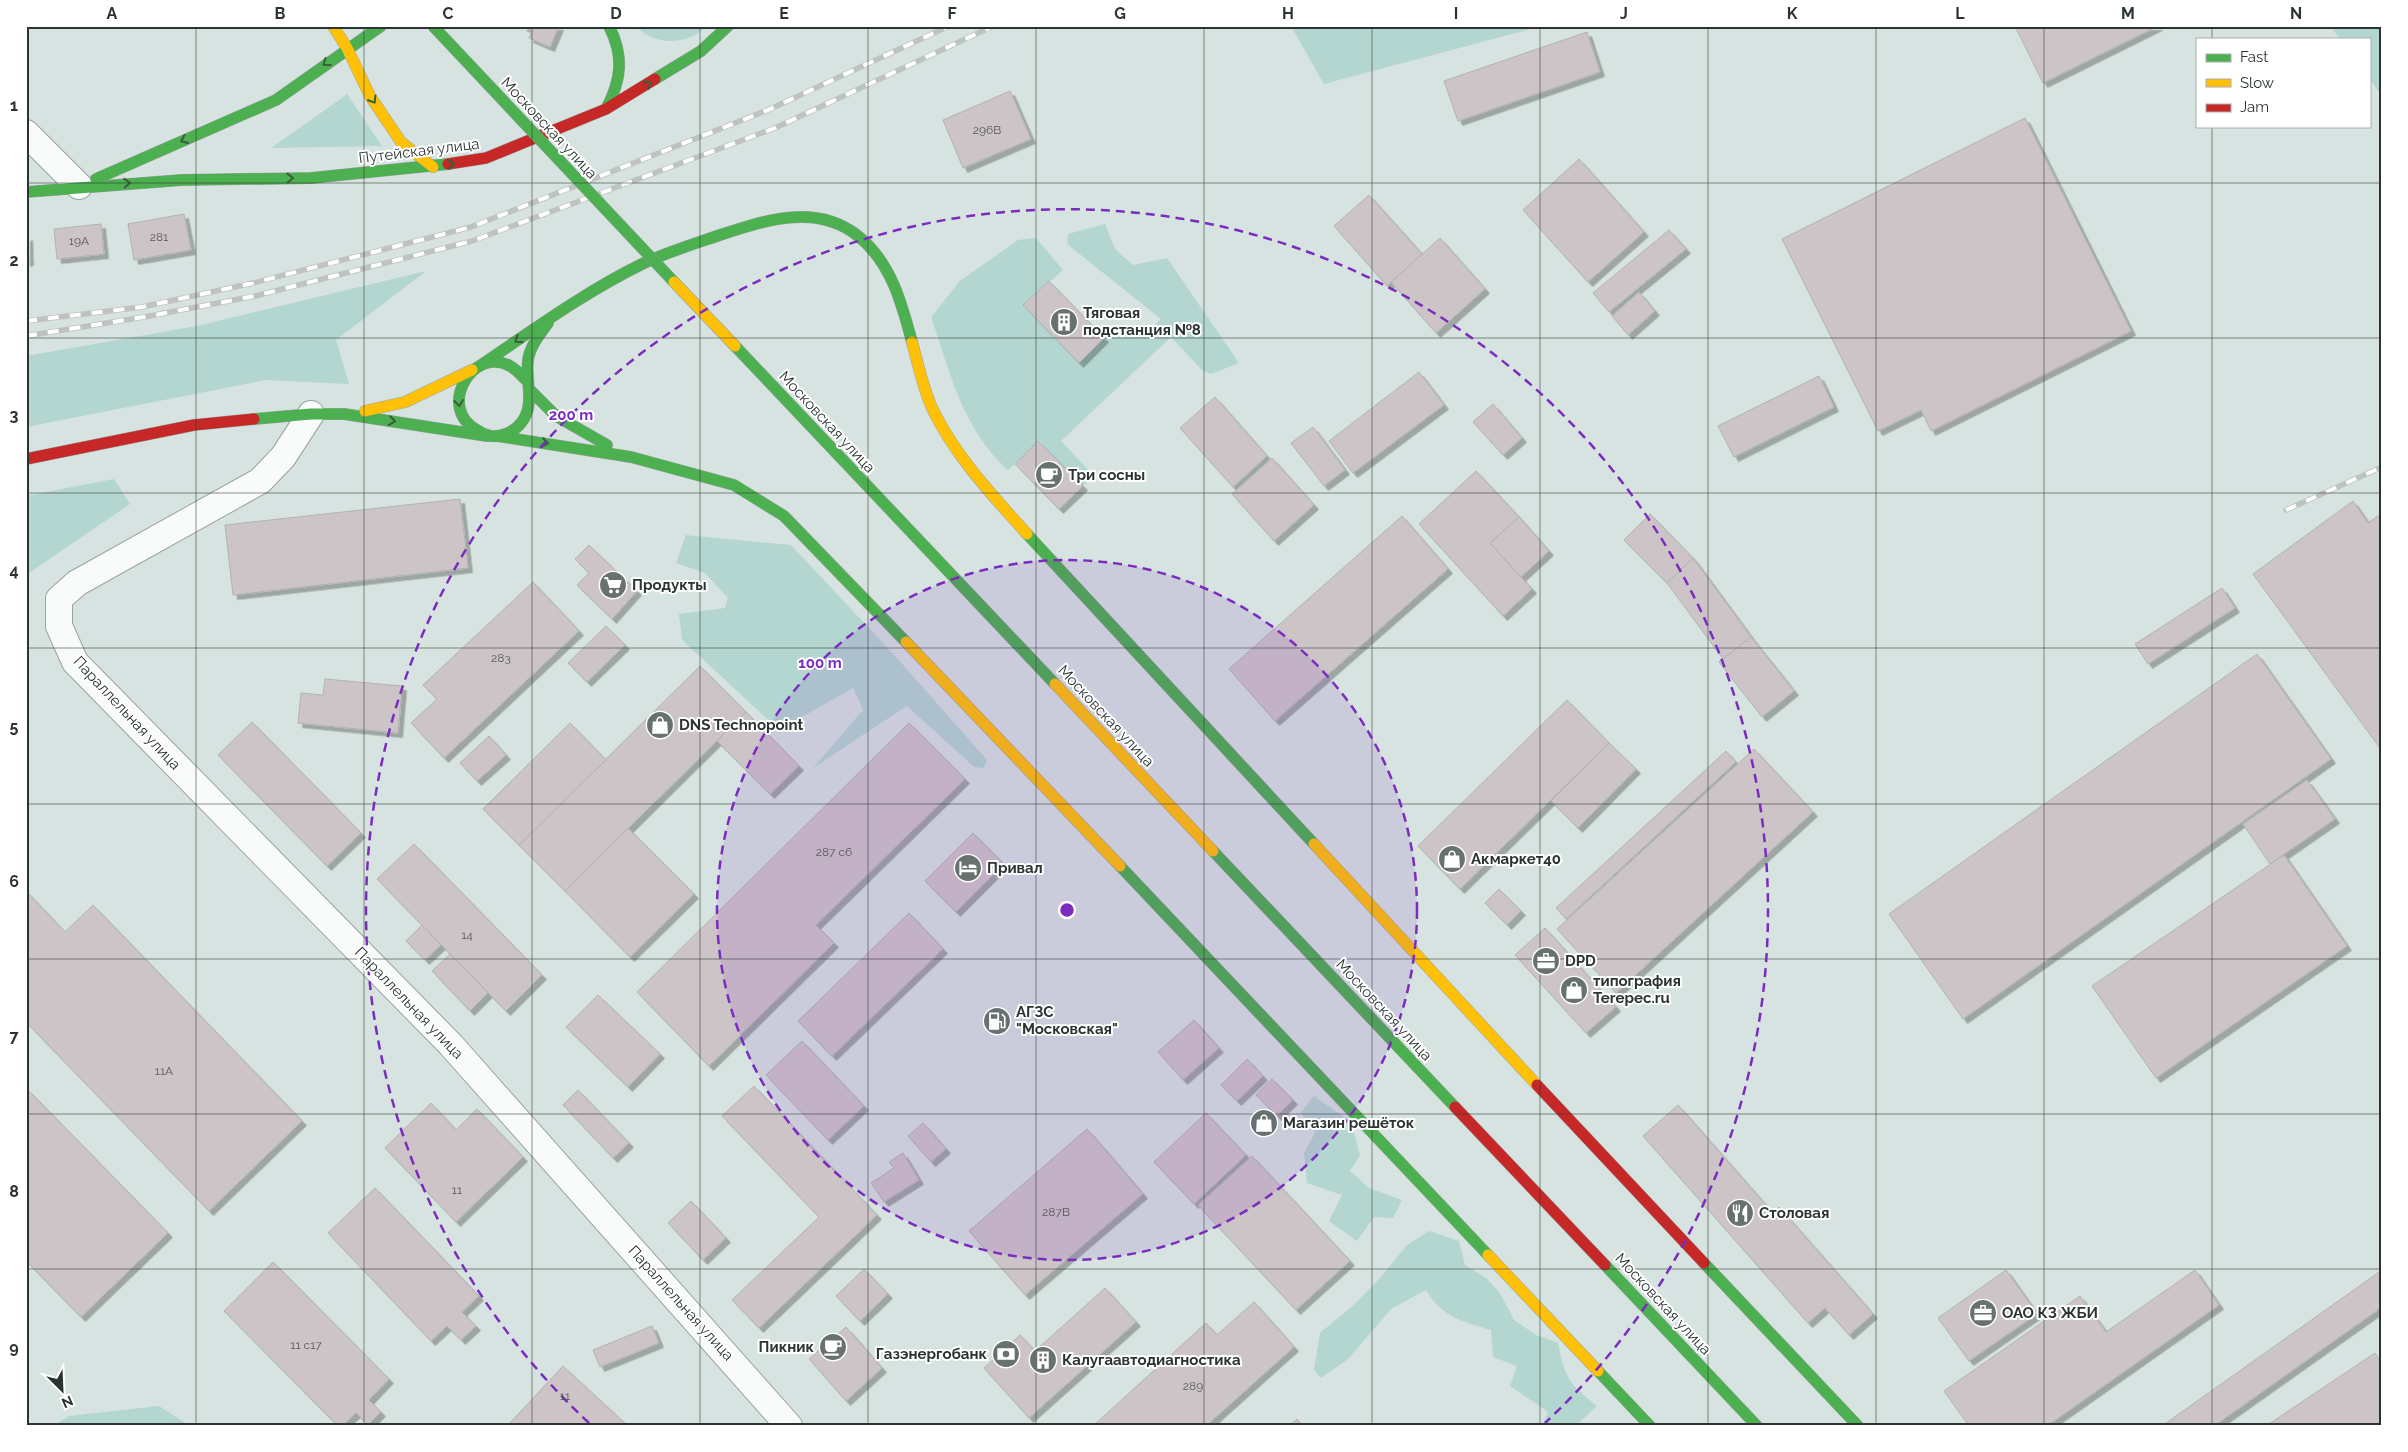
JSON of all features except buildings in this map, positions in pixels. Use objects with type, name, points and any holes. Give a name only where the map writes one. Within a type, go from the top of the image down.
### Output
[{"type":"main road","points":[[333,26],[347,48],[370,96],[401,142],[433,167]]},
{"type":"main road","name":"Путейская улица","points":[[78,186],[276,100],[347,48],[381,26]]},
{"type":"main road","name":"Московская улица","points":[[433,26],[1757,1426]]},
{"type":"main road","points":[[606,109],[618,89],[622,69],[617,47],[608,26]]},
{"type":"main road","name":"Путейская улица","points":[[26,192],[78,186],[182,180],[311,178],[433,167],[486,158],[606,109],[701,51],[728,26]]},
{"type":"main road","points":[[344,414],[405,402],[477,367],[555,314],[645,263],[767,219],[800,216],[830,221],[858,236],[878,256],[894,284],[906,317],[925,393],[943,430],[968,466],[1049,560],[1453,993],[1480,1025],[1858,1426]]},
{"type":"main road","points":[[555,314],[536,339],[529,358],[529,386],[530,407],[524,421],[508,434],[492,436],[468,426],[458,408],[460,386],[477,367],[502,363],[512,367],[529,386],[544,408],[573,428],[631,457]]},
{"type":"main road","points":[[26,459],[194,425],[311,414],[344,414],[631,457],[734,485],[784,516],[1102,846],[1650,1426]]},
{"type":"street","points":[[26,134],[78,186]]},
{"type":"street","name":"Параллельная улица","points":[[311,414],[283,457],[260,481],[78,583],[59,599],[59,626],[75,662],[451,1045],[789,1426]]},
{"type":"shaded area","points":[[635,26],[707,26],[699,33],[690,37],[671,41],[652,37],[643,33]]},
{"type":"shaded area","points":[[1291,26],[1542,26],[1324,84]]},
{"type":"shaded area","points":[[2330,26],[2382,26],[2382,97],[2370,79],[2370,38],[2339,38]]},
{"type":"shaded area","points":[[347,94],[382,146],[271,148],[342,98]]},
{"type":"shaded area","points":[[1105,224],[1115,249],[1133,265],[1167,258],[1239,363],[1211,374],[1203,371],[1171,337],[1061,441],[1093,475],[1083,486],[1039,441],[1008,470],[980,437],[969,419],[952,379],[931,317],[960,281],[1018,240],[1036,238],[1063,270],[1023,305],[1079,362],[1104,338],[1142,337],[1161,319],[1067,244],[1068,234]]},
{"type":"shaded area","points":[[426,271],[336,340],[349,384],[266,380],[26,427],[26,356],[197,326]]},
{"type":"shaded area","points":[[114,479],[130,504],[26,575],[26,496]]},
{"type":"shaded area","points":[[686,535],[791,545],[897,658],[987,760],[984,768],[974,767],[907,706],[813,768],[863,710],[853,688],[779,730],[682,640],[679,614],[725,608],[728,598],[705,573],[676,563]]},
{"type":"shaded area","points":[[1314,1096],[1351,1122],[1360,1155],[1350,1171],[1369,1188],[1402,1200],[1393,1218],[1374,1217],[1357,1241],[1329,1221],[1342,1195],[1307,1183],[1304,1153],[1315,1133],[1301,1112]]},
{"type":"shaded area","points":[[1429,1231],[1459,1241],[1465,1265],[1486,1278],[1500,1293],[1514,1320],[1536,1335],[1558,1343],[1563,1365],[1574,1386],[1597,1406],[1575,1426],[1542,1426],[1548,1412],[1510,1386],[1517,1366],[1493,1357],[1491,1330],[1462,1321],[1446,1313],[1426,1290],[1391,1309],[1348,1359],[1321,1378],[1314,1370],[1320,1333],[1355,1304],[1380,1278],[1407,1245]]},
{"type":"shaded area","points":[[159,1406],[190,1426],[53,1426],[69,1416]]},
{"type":"railway","points":[[26,321],[142,307],[253,283],[471,227],[768,110],[949,26]]},
{"type":"railway","points":[[26,336],[144,317],[255,296],[472,241],[775,128],[993,26]]},
{"type":"railway","points":[[2286,510],[2382,467]]},
{"type":"traffic: fast","points":[[96,179],[276,100],[381,26]]},
{"type":"traffic: fast","points":[[433,26],[674,282]]},
{"type":"traffic: fast","points":[[606,109],[615,88],[619,68],[617,47],[609,26]]},
{"type":"traffic: fast","points":[[655,79],[701,51],[728,26]]},
{"type":"traffic: fast","points":[[26,192],[182,180],[311,178],[448,164]]},
{"type":"traffic: fast","points":[[481,365],[580,299],[642,264],[737,229],[773,220],[808,217],[842,226],[858,236],[879,258],[894,284],[912,342]]},
{"type":"traffic: fast","points":[[527,381],[510,366],[496,362],[483,364],[472,371],[464,382],[460,395],[460,408],[465,420],[480,432],[491,436],[508,433],[521,423],[528,409],[529,401],[527,368],[529,355],[536,340],[548,323]]},
{"type":"traffic: fast","points":[[735,346],[1055,684]]},
{"type":"traffic: fast","points":[[531,391],[556,416],[607,445]]},
{"type":"traffic: fast","points":[[254,419],[311,414],[344,414],[487,436]]},
{"type":"traffic: fast","points":[[497,436],[631,457],[734,485],[784,516],[906,642]]},
{"type":"traffic: fast","points":[[1027,534],[1314,844]]},
{"type":"traffic: fast","points":[[1213,851],[1455,1107]]},
{"type":"traffic: fast","points":[[1120,866],[1488,1255]]},
{"type":"traffic: fast","points":[[1704,1263],[1858,1426]]},
{"type":"traffic: fast","points":[[1605,1265],[1757,1426]]},
{"type":"traffic: fast","points":[[1598,1371],[1650,1426]]},
{"type":"traffic: slow","points":[[333,26],[347,48],[370,96],[401,142],[433,167]]},
{"type":"traffic: slow","points":[[674,282],[735,346]]},
{"type":"traffic: slow","points":[[912,342],[926,392],[941,426],[963,459],[1027,534]]},
{"type":"traffic: slow","points":[[365,411],[405,402],[472,370]]},
{"type":"traffic: slow","points":[[906,642],[1120,866]]},
{"type":"traffic: slow","points":[[1055,684],[1213,851]]},
{"type":"traffic: slow","points":[[1314,844],[1537,1085]]},
{"type":"traffic: slow","points":[[1488,1255],[1598,1371]]},
{"type":"traffic: jam","points":[[448,164],[486,158],[606,109],[655,79]]},
{"type":"traffic: jam","points":[[26,459],[194,425],[254,419]]},
{"type":"traffic: jam","points":[[1537,1085],[1704,1263]]},
{"type":"traffic: jam","points":[[1455,1107],[1605,1265]]},
{"type":"place","name":"Тяговая подстанция №8","points":[[1064,322]]},
{"type":"place","name":"Три сосны","points":[[1049,475]]},
{"type":"place","name":"Продукты","points":[[613,585]]},
{"type":"place","name":"DNS Technopoint","points":[[660,725]]},
{"type":"place","name":"Акмаркет40","points":[[1452,859]]},
{"type":"place","name":"Привал","points":[[968,868]]},
{"type":"place","name":"DPD","points":[[1546,961]]},
{"type":"place","name":"типография Terepec.ru","points":[[1574,990]]},
{"type":"place","name":"АГЗС \"Московская\"","points":[[997,1021]]},
{"type":"place","name":"Магазин решёток","points":[[1264,1123]]},
{"type":"place","name":"Столовая","points":[[1740,1213]]},
{"type":"place","name":"ОАО КЗ ЖБИ","points":[[1983,1313]]},
{"type":"place","name":"Пикник","points":[[833,1347]]},
{"type":"place","name":"Газэнергобанк","points":[[1006,1354]]},
{"type":"place","name":"Калугаавтодиагностика","points":[[1043,1360]]}]
